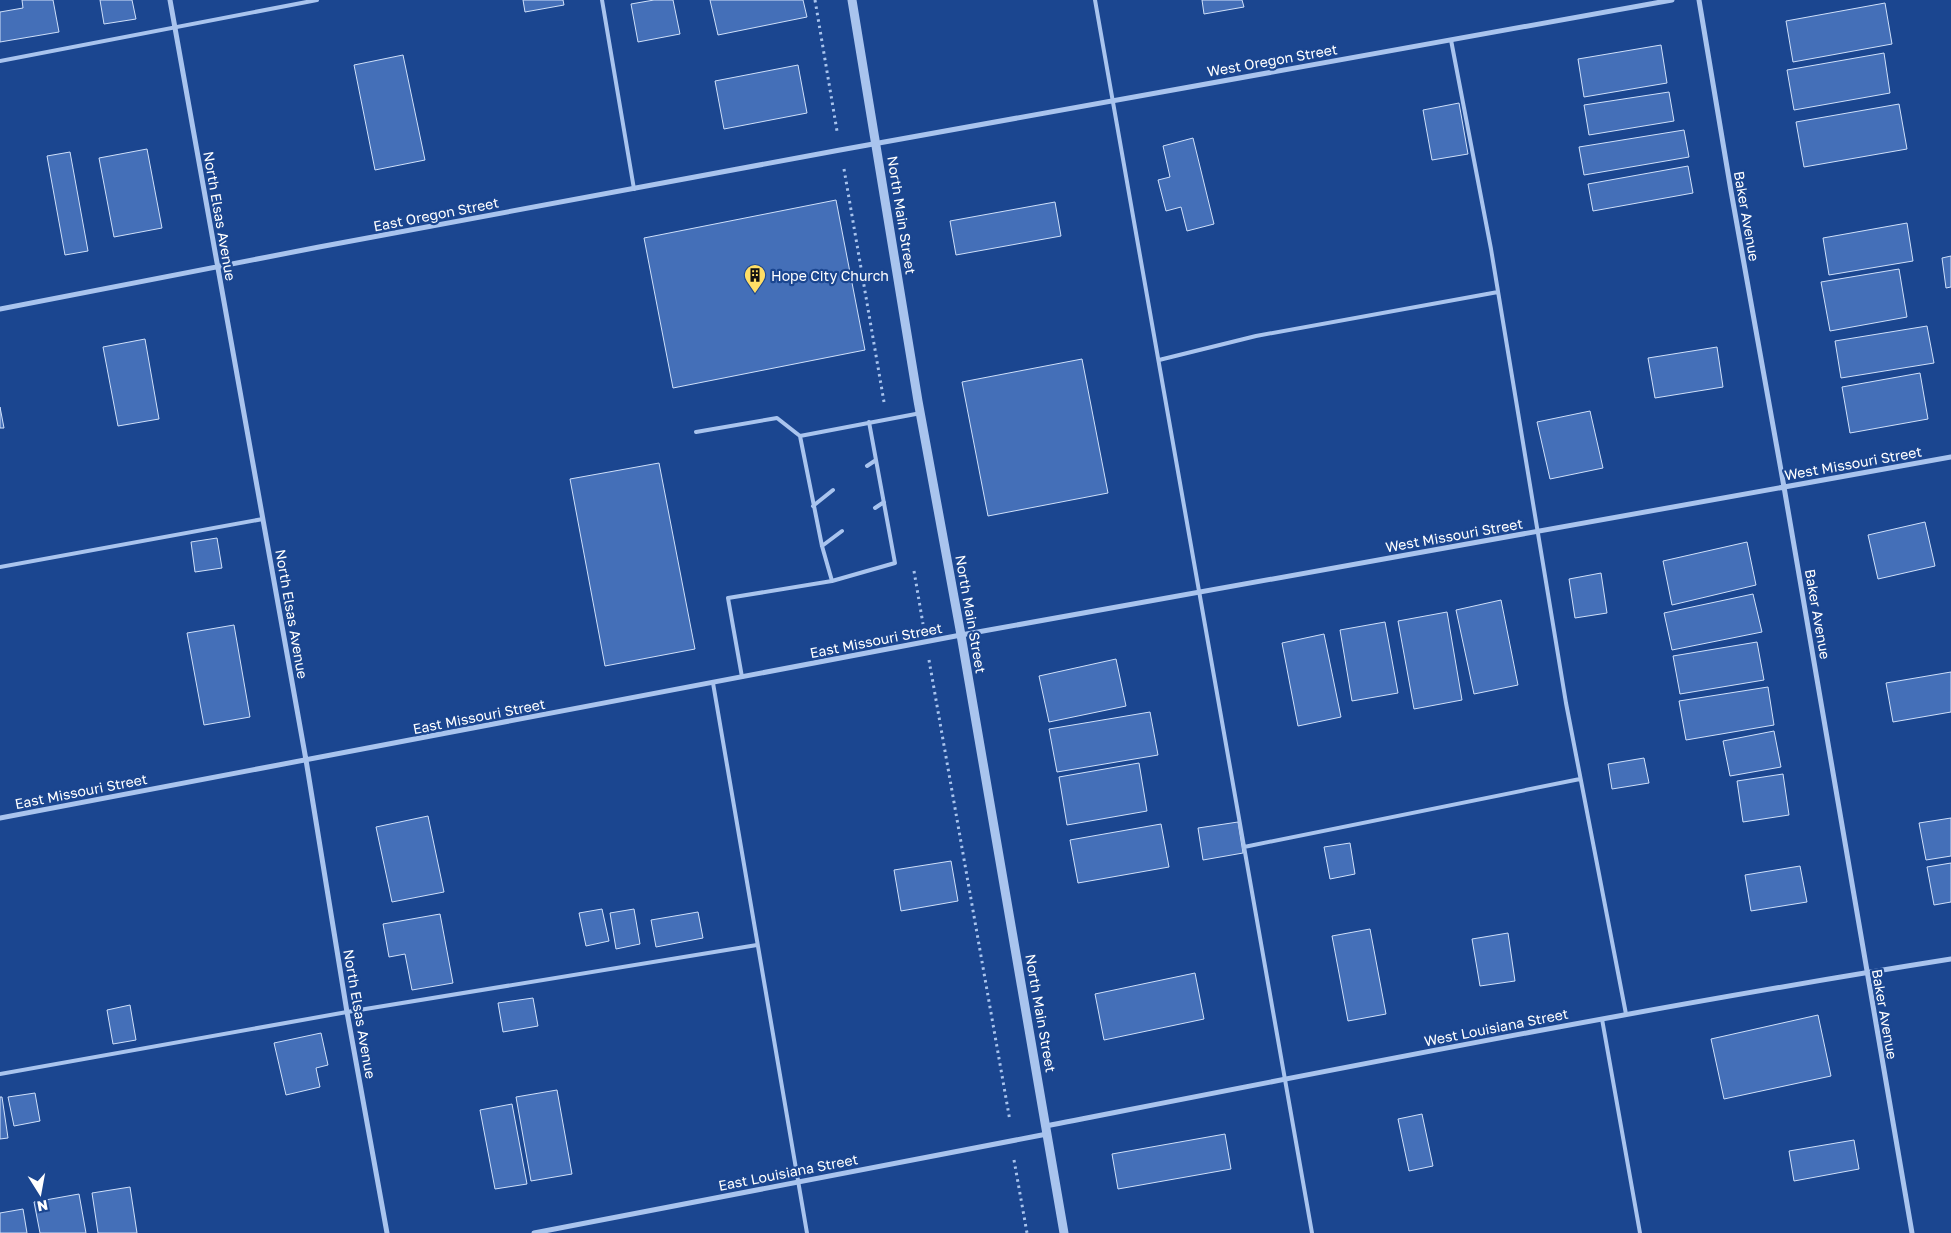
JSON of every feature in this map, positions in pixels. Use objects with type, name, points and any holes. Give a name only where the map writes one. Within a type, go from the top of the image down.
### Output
[{"type":"street","name":"North Elsas Avenue","points":[[170,0],[306,760],[347,1012],[388,1233]]},
{"type":"street","name":"North Main Street","points":[[852,0],[921,413],[1064,1233]]},
{"type":"street","name":"West Oregon Street","points":[[876,143],[1672,0]]},
{"type":"street","name":"Baker Avenue","points":[[1699,0],[1912,1233]]},
{"type":"street","name":"East Oregon Street","points":[[0,309],[319,247],[876,143]]},
{"type":"street","name":"West Missouri Street","points":[[961,635],[1951,457]]},
{"type":"street","name":"East Missouri Street","points":[[0,818],[961,635]]},
{"type":"street","name":"West Louisiana Street","points":[[1046,1130],[1285,1079],[1602,1018],[1951,959]]},
{"type":"street","name":"East Louisiana Street","points":[[534,1233],[798,1182],[1046,1130]]},
{"type":"lane","points":[[0,61],[318,0]]},
{"type":"lane","points":[[602,0],[634,189]]},
{"type":"lane","points":[[1096,0],[1312,1233]]},
{"type":"lane","points":[[1451,40],[1498,292],[1566,703],[1626,1014]]},
{"type":"lane","points":[[1159,360],[1256,336],[1498,292]]},
{"type":"lane","points":[[800,436],[921,413]]},
{"type":"lane","points":[[696,432],[777,418],[800,436],[822,546],[832,581]]},
{"type":"lane","points":[[742,677],[728,598],[832,581],[895,563],[869,422]]},
{"type":"lane","points":[[867,466],[876,460]]},
{"type":"lane","points":[[814,506],[833,490]]},
{"type":"lane","points":[[875,508],[884,502]]},
{"type":"lane","points":[[0,567],[263,519]]},
{"type":"lane","points":[[822,546],[842,531]]},
{"type":"lane","points":[[712,683],[807,1233]]},
{"type":"lane","points":[[1244,847],[1580,779]]},
{"type":"lane","points":[[0,1074],[347,1012],[757,945]]},
{"type":"lane","points":[[1602,1018],[1640,1233]]},
{"type":"path","points":[[815,0],[835,118]]},
{"type":"path","points":[[934,683],[1011,1126]]},
{"type":"path","points":[[1016,1174],[1026,1233]]},
{"type":"building","points":[[22,0],[53,0],[59,32],[0,42],[0,12],[23,8]]},
{"type":"building","points":[[100,0],[132,0],[136,19],[104,24]]},
{"type":"building","points":[[523,0],[563,0],[564,5],[525,12]]},
{"type":"building","points":[[654,0],[673,0],[680,34],[638,42],[631,4]]},
{"type":"building","points":[[710,0],[803,0],[807,17],[718,35]]},
{"type":"building","points":[[1202,0],[1242,0],[1244,7],[1204,14]]},
{"type":"building","points":[[1885,3],[1892,44],[1793,62],[1786,21]]},
{"type":"building","points":[[1661,45],[1667,83],[1584,97],[1578,59]]},
{"type":"building","points":[[1884,53],[1890,93],[1794,110],[1787,70]]},
{"type":"building","points":[[403,55],[425,160],[375,170],[354,65]]},
{"type":"building","points":[[798,65],[807,113],[724,129],[715,81]]},
{"type":"building","points":[[1669,92],[1674,121],[1589,135],[1584,105]]},
{"type":"building","points":[[1459,103],[1468,154],[1432,160],[1423,110]]},
{"type":"building","points":[[1899,104],[1907,149],[1804,167],[1796,122]]},
{"type":"building","points":[[1684,130],[1689,157],[1584,175],[1579,147]]},
{"type":"building","points":[[1193,138],[1214,224],[1187,231],[1181,207],[1166,211],[1158,180],[1170,177],[1163,146]]},
{"type":"building","points":[[147,149],[162,228],[114,237],[99,158]]},
{"type":"building","points":[[70,152],[88,251],[65,255],[47,156]]},
{"type":"building","points":[[1688,166],[1693,193],[1593,211],[1588,184]]},
{"type":"building","name":"Hope City Church","points":[[836,200],[865,350],[673,388],[644,238]]},
{"type":"building","points":[[1055,202],[1061,236],[956,255],[950,221]]},
{"type":"building","points":[[1907,223],[1913,261],[1829,275],[1823,238]]},
{"type":"building","points":[[1951,256],[1951,287],[1946,288],[1942,258]]},
{"type":"building","points":[[1899,269],[1907,317],[1830,331],[1821,282]]},
{"type":"building","points":[[1927,326],[1934,363],[1841,378],[1835,341]]},
{"type":"building","points":[[145,339],[159,419],[118,426],[103,347]]},
{"type":"building","points":[[1717,347],[1723,387],[1655,398],[1648,358]]},
{"type":"building","points":[[1082,359],[1108,493],[988,516],[962,382]]},
{"type":"building","points":[[1920,373],[1928,419],[1850,433],[1842,387]]},
{"type":"building","points":[[0,407],[4,428],[0,428]]},
{"type":"building","points":[[1590,411],[1603,468],[1550,479],[1537,422]]},
{"type":"building","points":[[659,463],[695,649],[605,666],[570,479]]},
{"type":"building","points":[[1925,522],[1935,566],[1878,579],[1868,535]]},
{"type":"building","points":[[217,538],[222,568],[195,572],[191,542]]},
{"type":"building","points":[[1747,542],[1756,585],[1672,605],[1663,561]]},
{"type":"building","points":[[1601,573],[1607,613],[1575,618],[1569,579]]},
{"type":"building","points":[[1753,594],[1762,632],[1672,650],[1664,613]]},
{"type":"building","points":[[1501,600],[1518,685],[1474,694],[1456,610]]},
{"type":"building","points":[[1447,612],[1462,700],[1414,709],[1398,621]]},
{"type":"building","points":[[1385,622],[1398,693],[1352,701],[1340,630]]},
{"type":"building","points":[[234,625],[250,717],[204,725],[187,633]]},
{"type":"building","points":[[1324,634],[1341,717],[1298,726],[1282,643]]},
{"type":"building","points":[[1757,642],[1764,680],[1680,694],[1673,656]]},
{"type":"building","points":[[1116,659],[1126,706],[1049,722],[1039,676]]},
{"type":"building","points":[[1951,672],[1951,712],[1893,722],[1886,683]]},
{"type":"building","points":[[1768,687],[1774,725],[1686,740],[1679,701]]},
{"type":"building","points":[[1150,712],[1158,755],[1057,772],[1049,729]]},
{"type":"building","points":[[1774,731],[1781,767],[1730,776],[1723,741]]},
{"type":"building","points":[[1644,758],[1649,783],[1612,789],[1608,764]]},
{"type":"building","points":[[1139,763],[1147,811],[1067,825],[1059,777]]},
{"type":"building","points":[[1783,774],[1789,815],[1743,822],[1737,781]]},
{"type":"building","points":[[428,816],[444,892],[392,902],[376,827]]},
{"type":"building","points":[[1951,818],[1951,856],[1926,860],[1919,823]]},
{"type":"building","points":[[1238,822],[1243,853],[1203,860],[1198,828]]},
{"type":"building","points":[[1161,824],[1169,867],[1078,883],[1070,840]]},
{"type":"building","points":[[1350,843],[1355,874],[1330,879],[1324,847]]},
{"type":"building","points":[[951,861],[958,901],[901,911],[894,870]]},
{"type":"building","points":[[1951,863],[1951,902],[1934,905],[1927,867]]},
{"type":"building","points":[[1800,866],[1807,902],[1751,911],[1745,875]]},
{"type":"building","points":[[602,909],[609,941],[586,946],[579,913]]},
{"type":"building","points":[[634,909],[640,944],[616,949],[610,913]]},
{"type":"building","points":[[698,912],[703,938],[656,947],[651,920]]},
{"type":"building","points":[[440,914],[453,983],[412,990],[405,954],[389,957],[383,924]]},
{"type":"building","points":[[1370,929],[1386,1014],[1348,1021],[1332,936]]},
{"type":"building","points":[[1508,933],[1515,981],[1480,986],[1472,939]]},
{"type":"building","points":[[1195,973],[1204,1019],[1104,1040],[1095,994]]},
{"type":"building","points":[[533,998],[538,1026],[503,1032],[498,1003]]},
{"type":"building","points":[[130,1005],[136,1040],[113,1044],[107,1010]]},
{"type":"building","points":[[1818,1015],[1831,1076],[1724,1099],[1711,1039]]},
{"type":"building","points":[[321,1033],[328,1065],[316,1068],[320,1087],[286,1095],[274,1043]]},
{"type":"building","points":[[557,1090],[572,1174],[531,1181],[516,1097]]},
{"type":"building","points":[[35,1093],[40,1121],[14,1126],[8,1097]]},
{"type":"building","points":[[0,1097],[2,1097],[8,1138],[0,1139]]},
{"type":"building","points":[[512,1104],[527,1184],[495,1189],[480,1110]]},
{"type":"building","points":[[1422,1114],[1433,1166],[1409,1171],[1398,1119]]},
{"type":"building","points":[[1225,1134],[1231,1169],[1118,1189],[1112,1154]]},
{"type":"building","points":[[1854,1140],[1859,1169],[1794,1181],[1789,1151]]},
{"type":"building","points":[[130,1187],[137,1233],[98,1233],[92,1193]]},
{"type":"building","points":[[79,1194],[86,1233],[40,1233],[34,1202]]},
{"type":"building","points":[[23,1209],[27,1233],[0,1233],[0,1213]]},
{"type":"place","name":"Hope City Church","points":[[755,294]]}]
